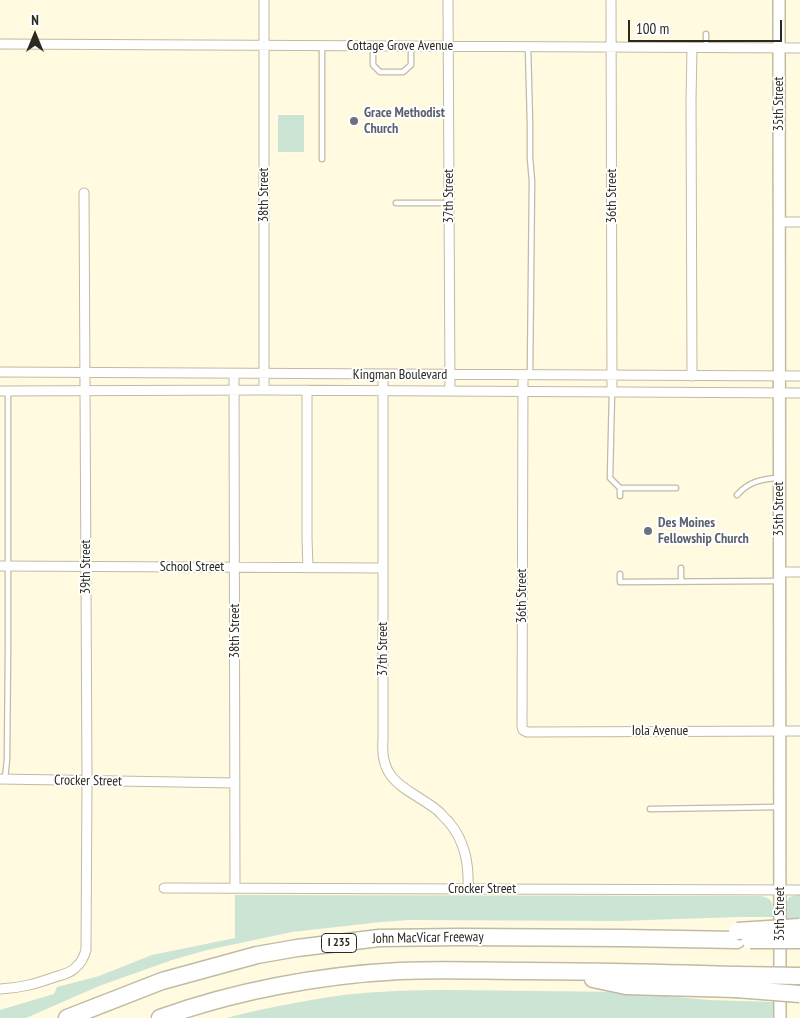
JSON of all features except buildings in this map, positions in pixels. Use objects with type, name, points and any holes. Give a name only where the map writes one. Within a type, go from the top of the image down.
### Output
[{"type":"highway","points":[[737,935],[800,927]]},
{"type":"highway","name":"John MacVicar Freeway","points":[[67,1018],[162,981],[257,955],[296,948],[379,938],[623,938],[737,935],[800,940]]},
{"type":"highway","points":[[160,1018],[178,1011],[242,994],[298,983],[344,976],[400,971],[569,971],[737,982],[800,994]]},
{"type":"highway","points":[[737,982],[800,976]]},
{"type":"street","name":"38th Street","points":[[264,0],[264,390]]},
{"type":"street","name":"37th Street","points":[[448,0],[450,391]]},
{"type":"street","name":"36th Street","points":[[611,0],[612,392]]},
{"type":"street","name":"35th Street","points":[[778,0],[780,1018]]},
{"type":"street","name":"Cottage Grove Avenue","points":[[0,44],[800,48]]},
{"type":"street","points":[[692,48],[692,376]]},
{"type":"street","name":"39th Street","points":[[0,989],[30,986],[67,973],[76,968],[83,959],[86,950],[84,192]]},
{"type":"street","points":[[779,222],[800,222]]},
{"type":"street","name":"Kingman Boulevard","points":[[0,372],[800,376]]},
{"type":"street","name":"38th Street","points":[[234,374],[235,888]]},
{"type":"street","name":"37th Street","points":[[383,375],[384,740],[382,750],[389,773],[398,784],[439,811],[456,831],[466,855],[469,872],[468,889]]},
{"type":"street","name":"36th Street","points":[[522,727],[523,392],[526,376]]},
{"type":"street","name":"Kingman Boulevard","points":[[4,391],[307,390],[800,393]]},
{"type":"street","points":[[307,390],[308,568]]},
{"type":"street","name":"School Street","points":[[4,566],[383,568]]},
{"type":"street","points":[[779,577],[800,572]]},
{"type":"street","name":"Iola Avenue","points":[[522,727],[527,732],[800,731]]},
{"type":"street","name":"Crocker Street","points":[[3,779],[235,783]]},
{"type":"street","name":"Crocker Street","points":[[164,888],[800,890]]},
{"type":"lane","points":[[706,34],[706,48]]},
{"type":"lane","points":[[322,45],[322,159]]},
{"type":"lane","points":[[373,46],[373,65],[380,72],[403,72],[410,65],[411,46]]},
{"type":"lane","points":[[526,376],[532,181],[528,47]]},
{"type":"lane","points":[[396,203],[449,203]]},
{"type":"lane","points":[[3,779],[7,751],[4,391]]},
{"type":"lane","points":[[612,392],[610,478],[620,488],[676,488]]},
{"type":"lane","points":[[737,495],[751,483],[763,478],[779,478]]},
{"type":"lane","points":[[620,488],[620,496]]},
{"type":"lane","points":[[681,568],[681,582]]},
{"type":"lane","points":[[620,574],[620,582],[681,582],[706,579],[779,577]]},
{"type":"lane","points":[[650,809],[780,807]]},
{"type":"green space","points":[[278,115],[304,115],[304,152],[278,152]]},
{"type":"green space","points":[[235,895],[760,896],[768,898],[772,903],[773,917],[618,921],[409,920],[292,932],[207,950],[172,960],[99,986],[26,1018],[0,1018],[0,1010],[54,994],[57,987],[99,976],[152,955],[235,938]]},
{"type":"green space","points":[[800,895],[800,918],[786,918],[786,904],[789,897]]},
{"type":"green space","points":[[396,991],[624,992],[709,1000],[773,1002],[773,1018],[226,1018],[284,1005],[343,995]]},
{"type":"place","name":"Grace Methodist Church","points":[[354,121]]},
{"type":"place","name":"Des Moines Fellowship Church","points":[[648,531]]}]
